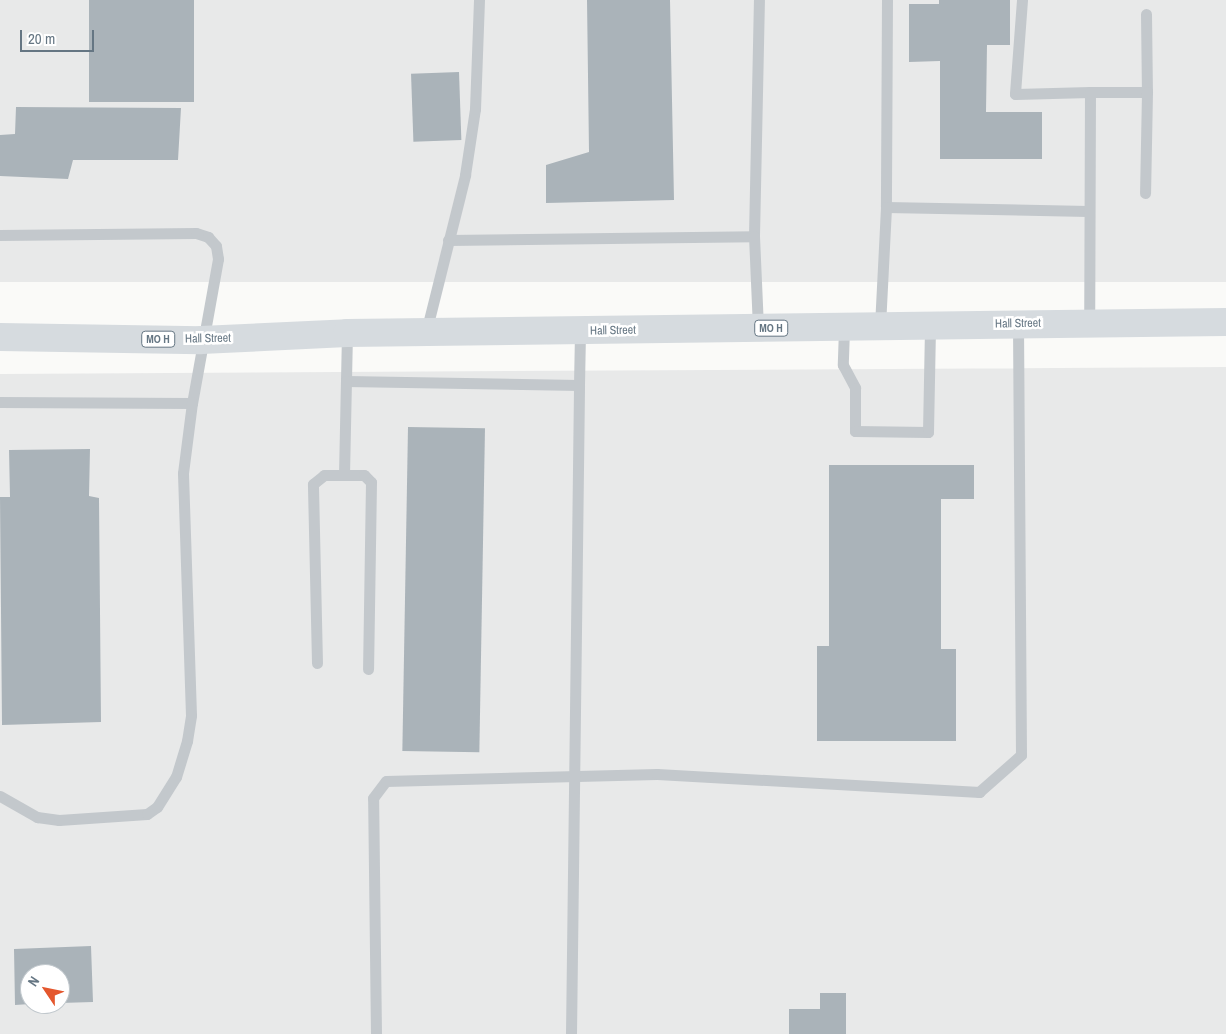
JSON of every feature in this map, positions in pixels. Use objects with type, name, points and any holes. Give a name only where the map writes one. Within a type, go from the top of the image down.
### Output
[{"type":"main road","name":"Hall Street","points":[[0,337],[201,340],[347,333],[758,328],[844,329],[1018,323],[1226,322]]},
{"type":"lane","points":[[426,332],[465,175],[475,109],[479,0]]},
{"type":"lane","points":[[758,328],[754,236],[759,0]]},
{"type":"lane","points":[[880,328],[886,207],[887,0]]},
{"type":"lane","points":[[1022,0],[1015,94],[1147,92]]},
{"type":"lane","points":[[1145,193],[1146,14]]},
{"type":"lane","points":[[1089,324],[1090,92]]},
{"type":"lane","points":[[886,207],[1088,211]]},
{"type":"lane","points":[[0,235],[196,233],[208,237],[216,246],[218,259],[201,340],[183,473],[191,715],[187,741],[176,778],[157,807],[147,814],[59,820],[22,811],[0,796]]},
{"type":"lane","points":[[448,240],[754,236]]},
{"type":"lane","points":[[376,1034],[373,798],[386,781],[657,774],[980,792],[1021,755],[1018,323]]},
{"type":"lane","points":[[844,329],[843,365],[855,388],[855,431],[928,432],[930,326]]},
{"type":"lane","points":[[571,1034],[580,331]]},
{"type":"lane","points":[[344,475],[347,333]]},
{"type":"lane","points":[[346,381],[579,384]]},
{"type":"lane","points":[[0,402],[192,403]]},
{"type":"lane","points":[[317,663],[314,484],[324,475],[364,475],[371,482],[368,669]]},
{"type":"shaded area","points":[[0,0],[1226,0],[1226,282],[0,282]]},
{"type":"shaded area","points":[[1226,367],[1226,1034],[0,1034],[0,374]]},
{"type":"building","points":[[89,0],[194,0],[194,102],[89,102]]},
{"type":"building","points":[[587,0],[670,0],[674,200],[546,203],[546,165],[589,152]]},
{"type":"building","points":[[939,0],[1010,0],[1010,45],[987,45],[986,112],[1042,112],[1042,159],[940,159],[940,61],[909,62],[909,4],[939,4]]},
{"type":"building","points":[[459,72],[461,140],[413,142],[411,74]]},
{"type":"building","points":[[16,107],[181,108],[178,160],[73,160],[68,179],[0,176],[0,135],[15,134]]},
{"type":"building","points":[[408,427],[485,428],[479,752],[402,751]]},
{"type":"building","points":[[90,449],[89,496],[99,498],[101,722],[2,725],[0,497],[10,497],[9,450]]},
{"type":"building","points":[[829,465],[974,465],[974,499],[941,499],[941,649],[956,649],[956,741],[817,741],[817,646],[829,646]]},
{"type":"building","points":[[91,946],[93,1002],[70,1003],[70,964],[20,964],[20,1005],[15,1005],[14,949]]},
{"type":"building","points":[[820,993],[846,993],[846,1034],[789,1034],[789,1009],[820,1009]]}]
